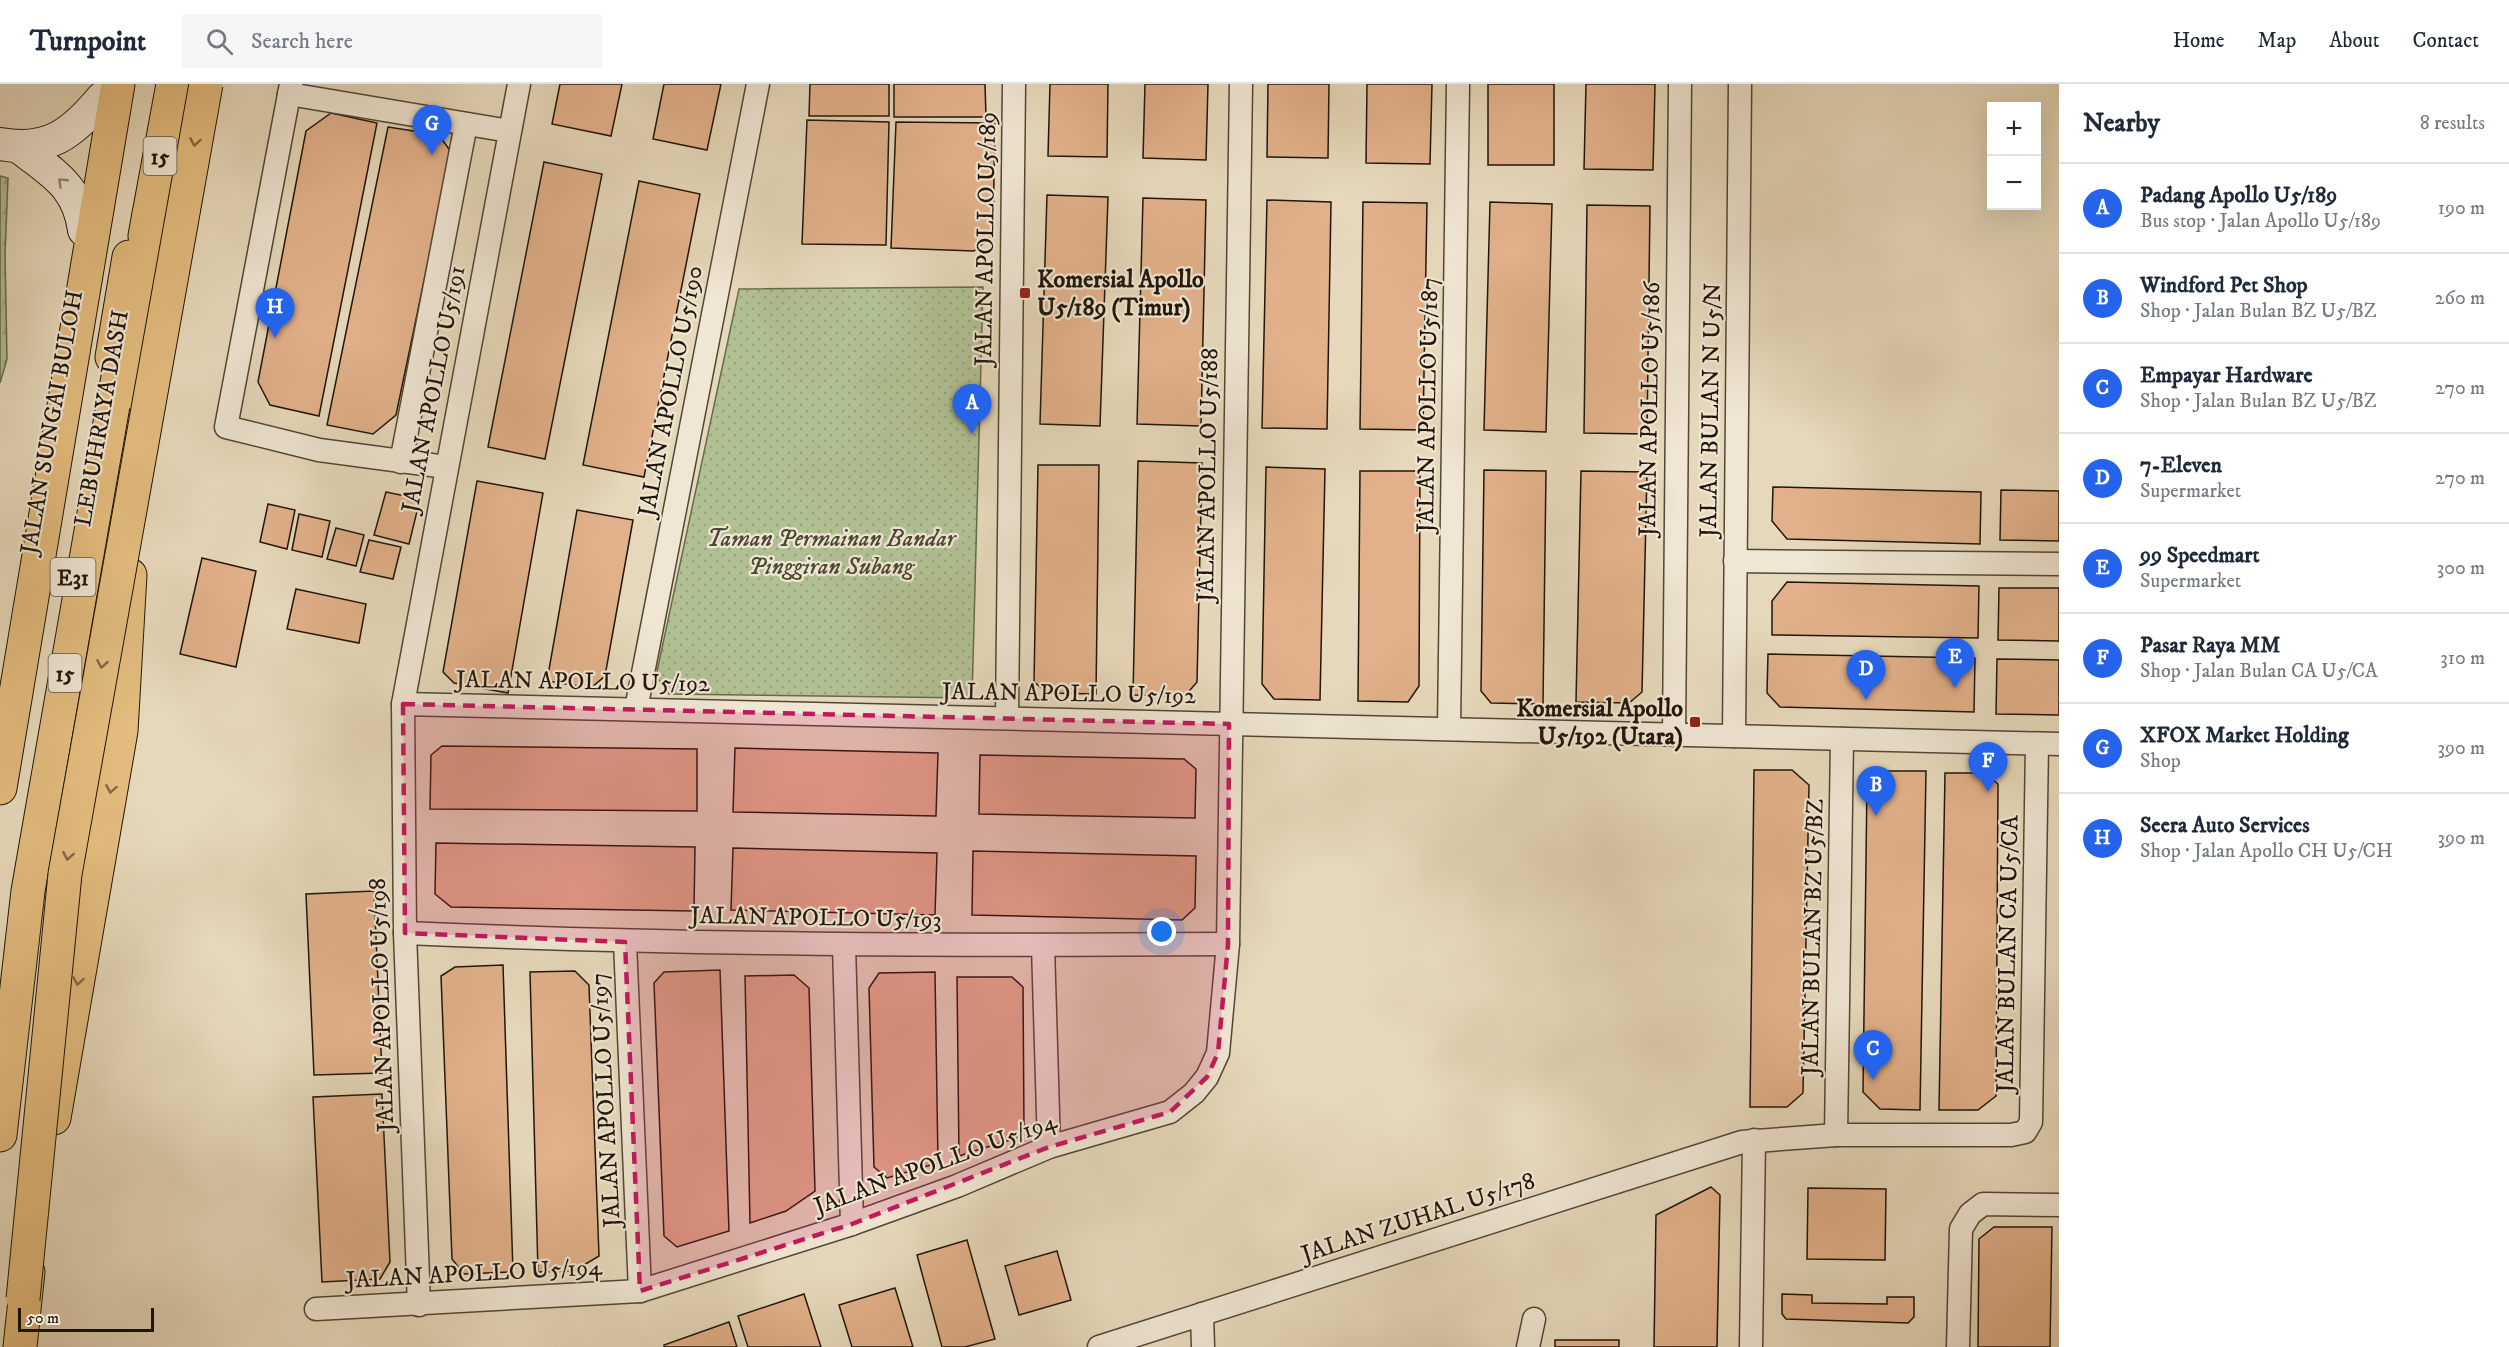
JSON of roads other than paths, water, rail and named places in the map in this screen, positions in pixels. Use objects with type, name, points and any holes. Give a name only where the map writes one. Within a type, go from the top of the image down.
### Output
[{"type":"highway","name":"LEBUHRAYA DASH","points":[[0,1073],[20,884],[159,84]]},
{"type":"highway","name":"15","points":[[0,1135],[28,891],[90,526],[172,84]]},
{"type":"highway","points":[[20,1347],[65,874],[206,84]]},
{"type":"highway","name":"LEBUHRAYA DASH","points":[[0,788],[109,88]]},
{"type":"highway","name":"JALAN SUNGAI BULOH","points":[[0,740],[52,407],[84,230],[96,141],[109,88]]},
{"type":"highway","points":[[23,1299],[121,731],[149,214]]},
{"type":"street","name":"JALAN APOLLO U5/191","points":[[403,704],[519,84]]},
{"type":"street","name":"JALAN APOLLO U5/190","points":[[636,709],[758,84]]},
{"type":"street","name":"JALAN APOLLO U5/189","points":[[1007,718],[1014,84]]},
{"type":"street","name":"JALAN APOLLO U5/188","points":[[1229,724],[1241,84]]},
{"type":"street","name":"JALAN APOLLO U5/187","points":[[1449,727],[1458,84]]},
{"type":"street","name":"JALAN APOLLO U5/186","points":[[1674,735],[1680,84]]},
{"type":"street","name":"JALAN BULAN N U5/N","points":[[1734,736],[1740,84]]},
{"type":"street","points":[[9,146],[48,143],[68,132],[109,88]]},
{"type":"street","points":[[446,467],[319,450],[226,427],[290,89],[509,131]]},
{"type":"street","points":[[401,462],[466,124]]},
{"type":"street","points":[[9,146],[63,181],[75,196],[82,212],[84,230]]},
{"type":"street","points":[[1735,561],[2059,564]]},
{"type":"street","name":"JALAN APOLLO U5/192","points":[[403,704],[1229,724],[1449,727],[2048,744]]},
{"type":"street","name":"JALAN APOLLO U5/198","points":[[403,704],[405,933],[419,1305]]},
{"type":"street","name":"JALAN APOLLO U5/194","points":[[316,1309],[640,1291],[852,1224],[957,1186],[1049,1147],[1170,1112],[1194,1093],[1207,1077],[1218,1053],[1228,944],[1229,724]]},
{"type":"street","name":"JALAN BULAN BZ U5/BZ","points":[[1836,1136],[1842,739]]},
{"type":"street","name":"JALAN BULAN CA U5/CA","points":[[2027,1128],[2031,1122],[2048,744]]},
{"type":"street","name":"JALAN APOLLO U5/193","points":[[405,933],[625,942],[844,946],[1228,944]]},
{"type":"street","name":"JALAN APOLLO U5/197","points":[[625,942],[640,1291]]},
{"type":"street","points":[[844,946],[852,1224]]},
{"type":"street","points":[[1043,946],[1049,1147]]},
{"type":"street","name":"JALAN ZUHAL U5/178","points":[[1099,1347],[1754,1140],[1836,1136],[2011,1136],[2025,1132],[2027,1128]]},
{"type":"street","points":[[1752,1347],[1754,1140]]},
{"type":"street","points":[[1958,1347],[1961,1229],[1970,1214],[1983,1204],[2059,1205]]},
{"type":"street","points":[[1202,1314],[1203,1347]]},
{"type":"street","points":[[1528,1347],[1534,1319]]},
{"type":"place","name":"XFOX Market Holding","points":[[432,155]]},
{"type":"place","name":"Komersial Apollo U5/189 (Timur)","points":[[1025,293]]},
{"type":"place","name":"Seera Auto Services","points":[[275,338]]},
{"type":"place","name":"Padang Apollo U5/189","points":[[972,434]]},
{"type":"place","name":"99 Speedmart","points":[[1955,688]]},
{"type":"place","name":"7-Eleven","points":[[1866,700]]},
{"type":"place","name":"Komersial Apollo U5/192 (Utara)","points":[[1695,722]]},
{"type":"place","name":"Pasar Raya MM","points":[[1988,792]]},
{"type":"place","name":"Windford Pet Shop","points":[[1876,816]]},
{"type":"place","name":"Empayar Hardware","points":[[1873,1080]]},
{"type":"park label","name":"Taman Permainan Bandar Pinggiran Subang","points":[[831,552]]}]
